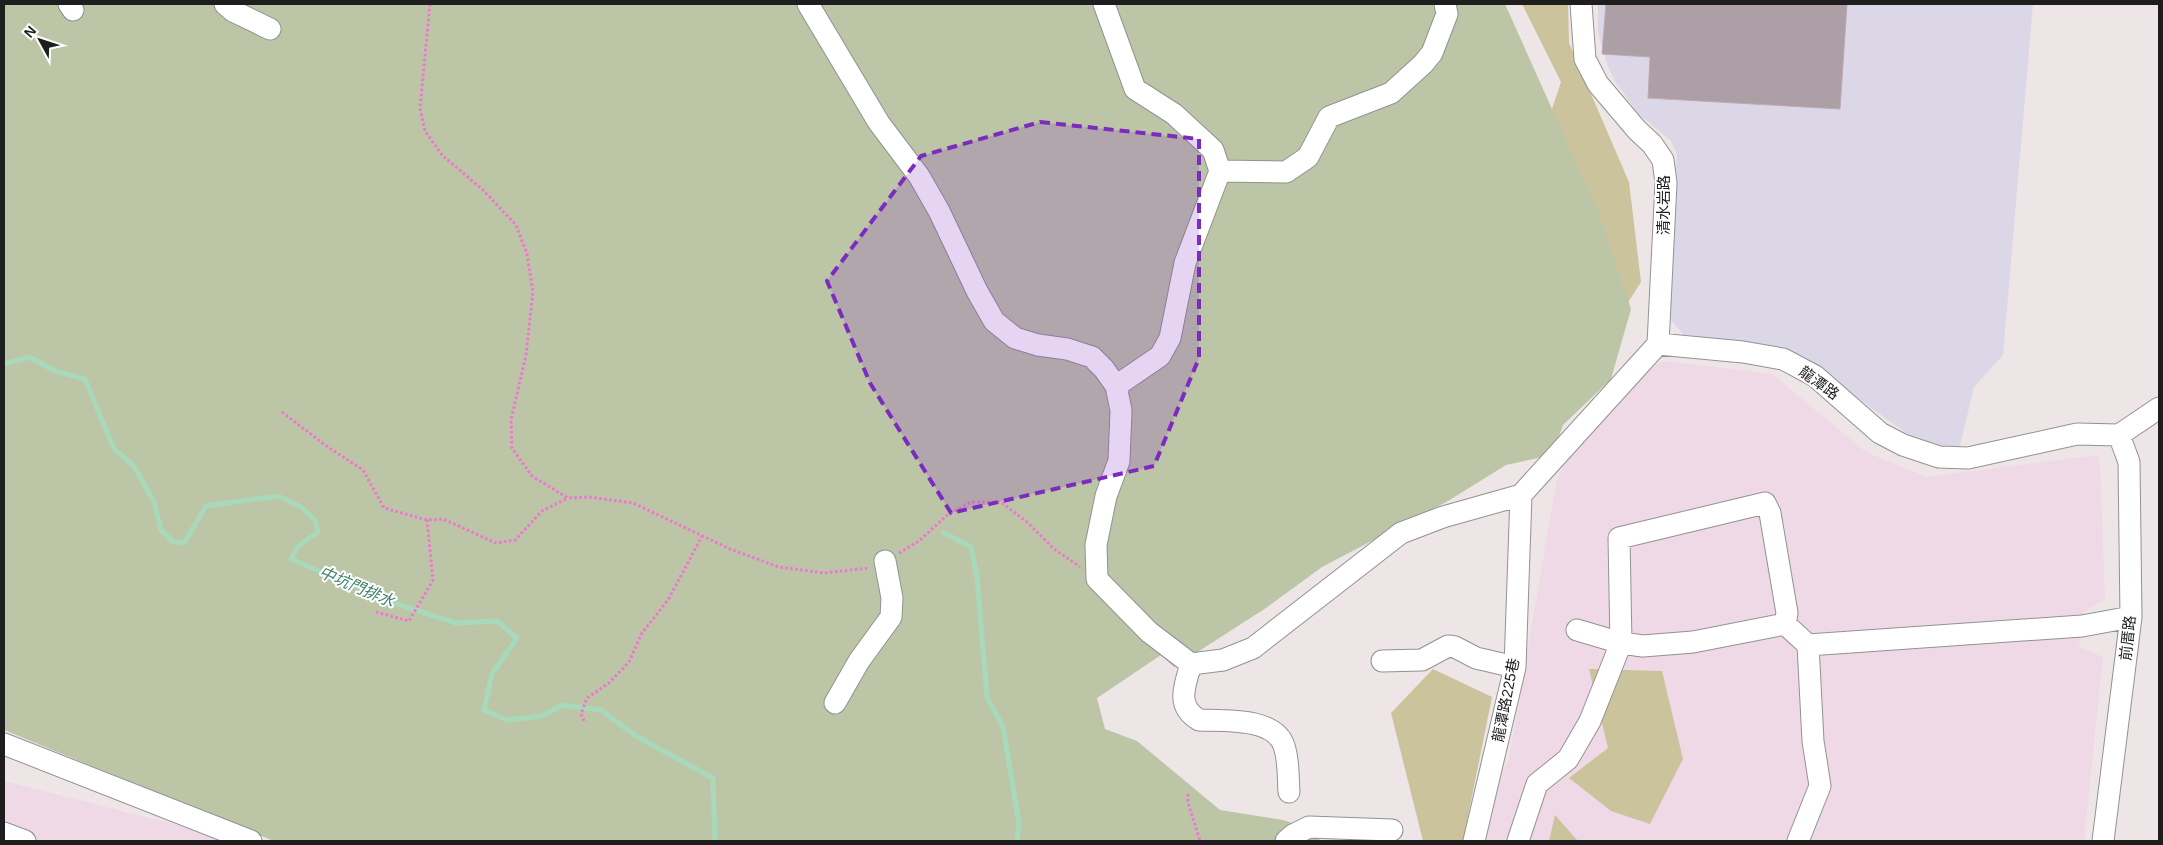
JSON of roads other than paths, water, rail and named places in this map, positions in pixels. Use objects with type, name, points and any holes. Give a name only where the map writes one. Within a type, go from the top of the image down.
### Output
[{"type":"street","points":[[225,4],[233,11],[270,28]]},
{"type":"street","points":[[808,4],[880,123],[919,176],[994,321],[1015,338],[1038,344],[1067,348],[1092,357],[1104,369],[1116,386],[1121,410],[1119,461],[1106,496],[1096,545],[1097,579],[1149,632],[1191,664],[1223,660],[1253,648],[1401,533],[1443,517],[1521,495],[1658,344]]},
{"type":"street","points":[[1104,4],[1134,89],[1174,114],[1213,150],[1220,171],[1185,263],[1170,338],[1160,356],[1116,386]]},
{"type":"street","points":[[1220,171],[1286,172],[1308,156],[1329,117],[1391,93],[1423,64],[1432,53],[1447,14],[1445,4]]},
{"type":"street","name":"清水岩路","points":[[1581,4],[1585,59],[1598,84],[1637,130],[1652,144],[1663,160],[1666,183],[1658,344]]},
{"type":"street","name":"龍潭路","points":[[1658,344],[1743,352],[1783,359],[1815,376],[1880,433],[1903,444],[1939,457],[1968,458],[2077,434],[2119,435]]},
{"type":"street","points":[[2119,435],[2159,408]]},
{"type":"street","name":"前厝路","points":[[2103,841],[2131,617],[2129,462],[2119,435]]},
{"type":"street","name":"龍潭路225巷","points":[[1474,841],[1515,667],[1521,495]]},
{"type":"street","points":[[1518,841],[1537,784],[1568,759],[1590,721],[1620,643],[1619,538],[1765,503],[1770,513],[1787,614],[1785,624]]},
{"type":"street","points":[[835,703],[859,661],[891,617],[892,598],[885,561]]},
{"type":"street","points":[[1808,645],[2082,626],[2131,617]]},
{"type":"street","points":[[1785,624],[1808,645],[1813,741],[1820,786],[1798,841]]},
{"type":"street","points":[[1577,630],[1620,643],[1643,646],[1693,642],[1785,624]]},
{"type":"street","points":[[1382,661],[1422,660],[1448,646],[1455,647],[1476,658],[1515,667]]},
{"type":"street","points":[[1191,664],[1183,695],[1187,709],[1199,720],[1255,723],[1280,738],[1284,745],[1289,792]]},
{"type":"street","points":[[4,744],[251,841]]},
{"type":"street","points":[[1286,841],[1293,835],[1310,827],[1392,830]]},
{"type":"street","points":[[4,832],[25,841]]},
{"type":"waterway","name":"中坑門排水","points":[[4,364],[30,357],[55,371],[85,379],[114,449],[134,466],[154,502],[161,530],[173,542],[184,543],[206,506],[278,496],[301,507],[315,520],[318,532],[297,547],[291,559],[403,606],[456,623],[497,621],[517,638],[492,674],[484,710],[507,720],[542,716],[562,705],[601,710],[636,736],[713,778],[715,841]]},
{"type":"waterway","points":[[944,533],[971,547],[977,577],[987,697],[1003,727],[1019,823],[1017,841]]}]
